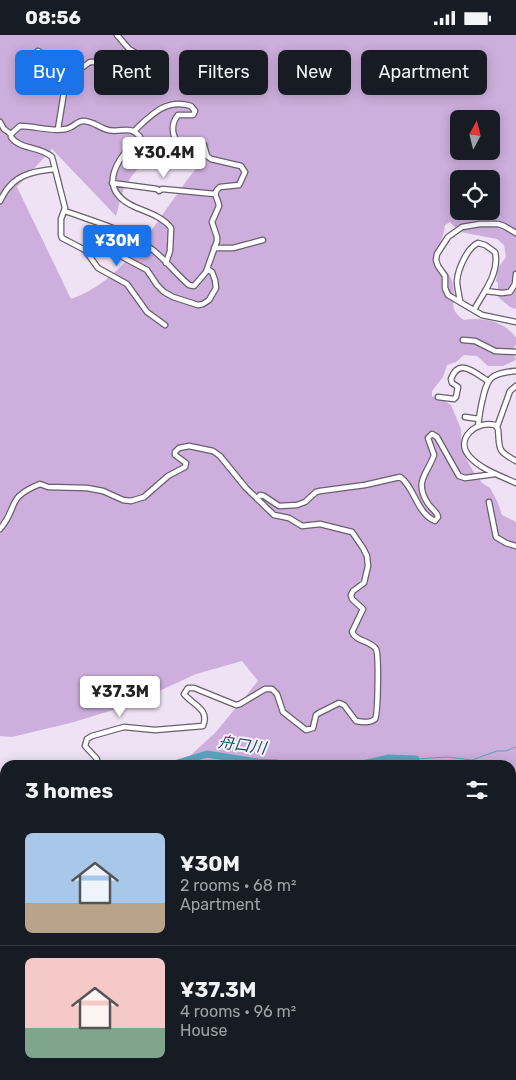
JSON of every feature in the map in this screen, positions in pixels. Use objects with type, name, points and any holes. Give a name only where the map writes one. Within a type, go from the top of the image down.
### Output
[{"type":"street","points":[[58,129],[66,80],[41,72],[39,69],[38,51],[53,60],[77,67],[83,67],[90,62],[128,67],[132,63],[146,61],[143,56],[129,49],[117,35]]},
{"type":"street","points":[[134,131],[162,107],[177,104],[191,106],[195,111],[193,115],[178,115],[173,124],[173,134],[178,143],[188,147],[204,145],[209,157],[220,162],[241,166],[245,172],[239,185],[220,187],[215,194]]},
{"type":"street","points":[[11,134],[20,126],[67,129],[84,121],[113,131],[128,129],[134,131],[140,137],[123,155],[114,172],[112,183],[116,193],[128,203],[151,213],[171,228],[170,251],[166,263]]},
{"type":"street","points":[[0,122],[18,145],[33,148],[52,157],[65,211],[60,219],[62,238],[85,250],[98,268],[127,284],[147,312],[165,325]]},
{"type":"street","points":[[0,201],[8,187],[19,177],[29,173],[55,169]]},
{"type":"street","points":[[112,183],[215,194]]},
{"type":"street","points":[[65,211],[124,232],[148,246],[181,279],[191,286],[197,283],[207,269],[217,237],[212,222],[219,206],[215,194]]},
{"type":"street","points":[[516,233],[504,226],[480,224],[462,227],[448,237],[437,254],[436,263],[444,276],[448,295],[486,316],[516,321]]},
{"type":"street","points":[[214,248],[238,247],[263,239]]},
{"type":"street","points":[[460,301],[457,283],[458,275],[469,250],[478,243],[490,248],[496,255],[494,269],[485,291],[474,310]]},
{"type":"street","points":[[116,254],[147,270],[164,292],[198,305],[208,300],[216,288],[212,272],[207,269]]},
{"type":"street","points":[[485,291],[510,292],[515,284],[516,274]]},
{"type":"street","points":[[463,340],[474,341],[495,351],[516,352]]},
{"type":"street","points":[[438,397],[454,399],[456,397],[458,387],[452,383],[451,379],[454,373],[461,368],[467,368],[488,381]]},
{"type":"street","points":[[478,426],[488,381],[500,374],[516,371]]},
{"type":"street","points":[[516,386],[510,391],[497,427],[499,448],[516,461]]},
{"type":"street","points":[[465,417],[479,419]]},
{"type":"street","points":[[497,427],[486,423],[478,426],[467,435],[465,451],[477,463],[495,474],[516,483]]},
{"type":"street","points":[[257,499],[260,495],[264,496],[279,506],[301,504],[320,491],[400,477],[407,483],[416,500],[428,516],[435,521],[438,517],[437,513],[430,507],[421,490],[422,480],[434,455],[428,438],[432,434],[437,437],[459,476],[465,478],[495,474]]},
{"type":"street","points":[[0,529],[19,495],[40,484],[48,487],[87,487],[122,500],[142,499],[168,476],[186,467],[186,462],[174,454],[180,448],[188,446],[204,448],[217,453],[246,488],[274,515],[289,518],[302,526],[320,524],[348,531],[355,535],[367,556],[368,566],[364,583],[351,595],[352,599],[363,609],[352,632],[356,638],[371,644],[378,652],[376,717],[370,721],[356,721],[344,705],[340,703],[316,715],[312,728],[306,730],[283,712],[277,694],[272,689],[265,689],[236,705],[194,688],[188,688],[184,694],[204,712],[205,721],[203,725],[155,730],[124,727],[92,736],[87,739],[85,746],[97,760]]},
{"type":"street","points":[[489,502],[496,537],[503,542],[516,545]]},
{"type":"shaded area","points":[[0,35],[516,35],[516,309],[510,307],[498,297],[498,283],[496,281],[498,268],[506,257],[504,245],[497,239],[460,232],[450,222],[445,225],[434,260],[449,274],[452,281],[453,307],[458,316],[464,320],[493,321],[506,328],[516,338],[516,344],[512,353],[516,360],[503,366],[488,366],[477,356],[464,355],[456,362],[447,365],[443,377],[432,391],[432,396],[451,405],[461,429],[462,452],[482,483],[490,488],[502,515],[516,522],[516,760],[185,760],[215,733],[258,681],[242,661],[196,674],[129,705],[74,722],[12,737],[0,736]],"holes":[[[185,142],[199,143],[209,154],[131,256],[113,274],[94,288],[71,299],[17,187],[52,149],[116,216],[123,192],[129,180],[142,165]]]},
{"type":"waterway","points":[[416,759],[447,757],[472,760],[497,751],[506,751],[516,747]]},
{"type":"waterway","name":"舟口川","points":[[187,760],[207,754],[245,760]]},
{"type":"waterway","name":"舟口川","points":[[380,760],[389,758],[416,759]]}]
